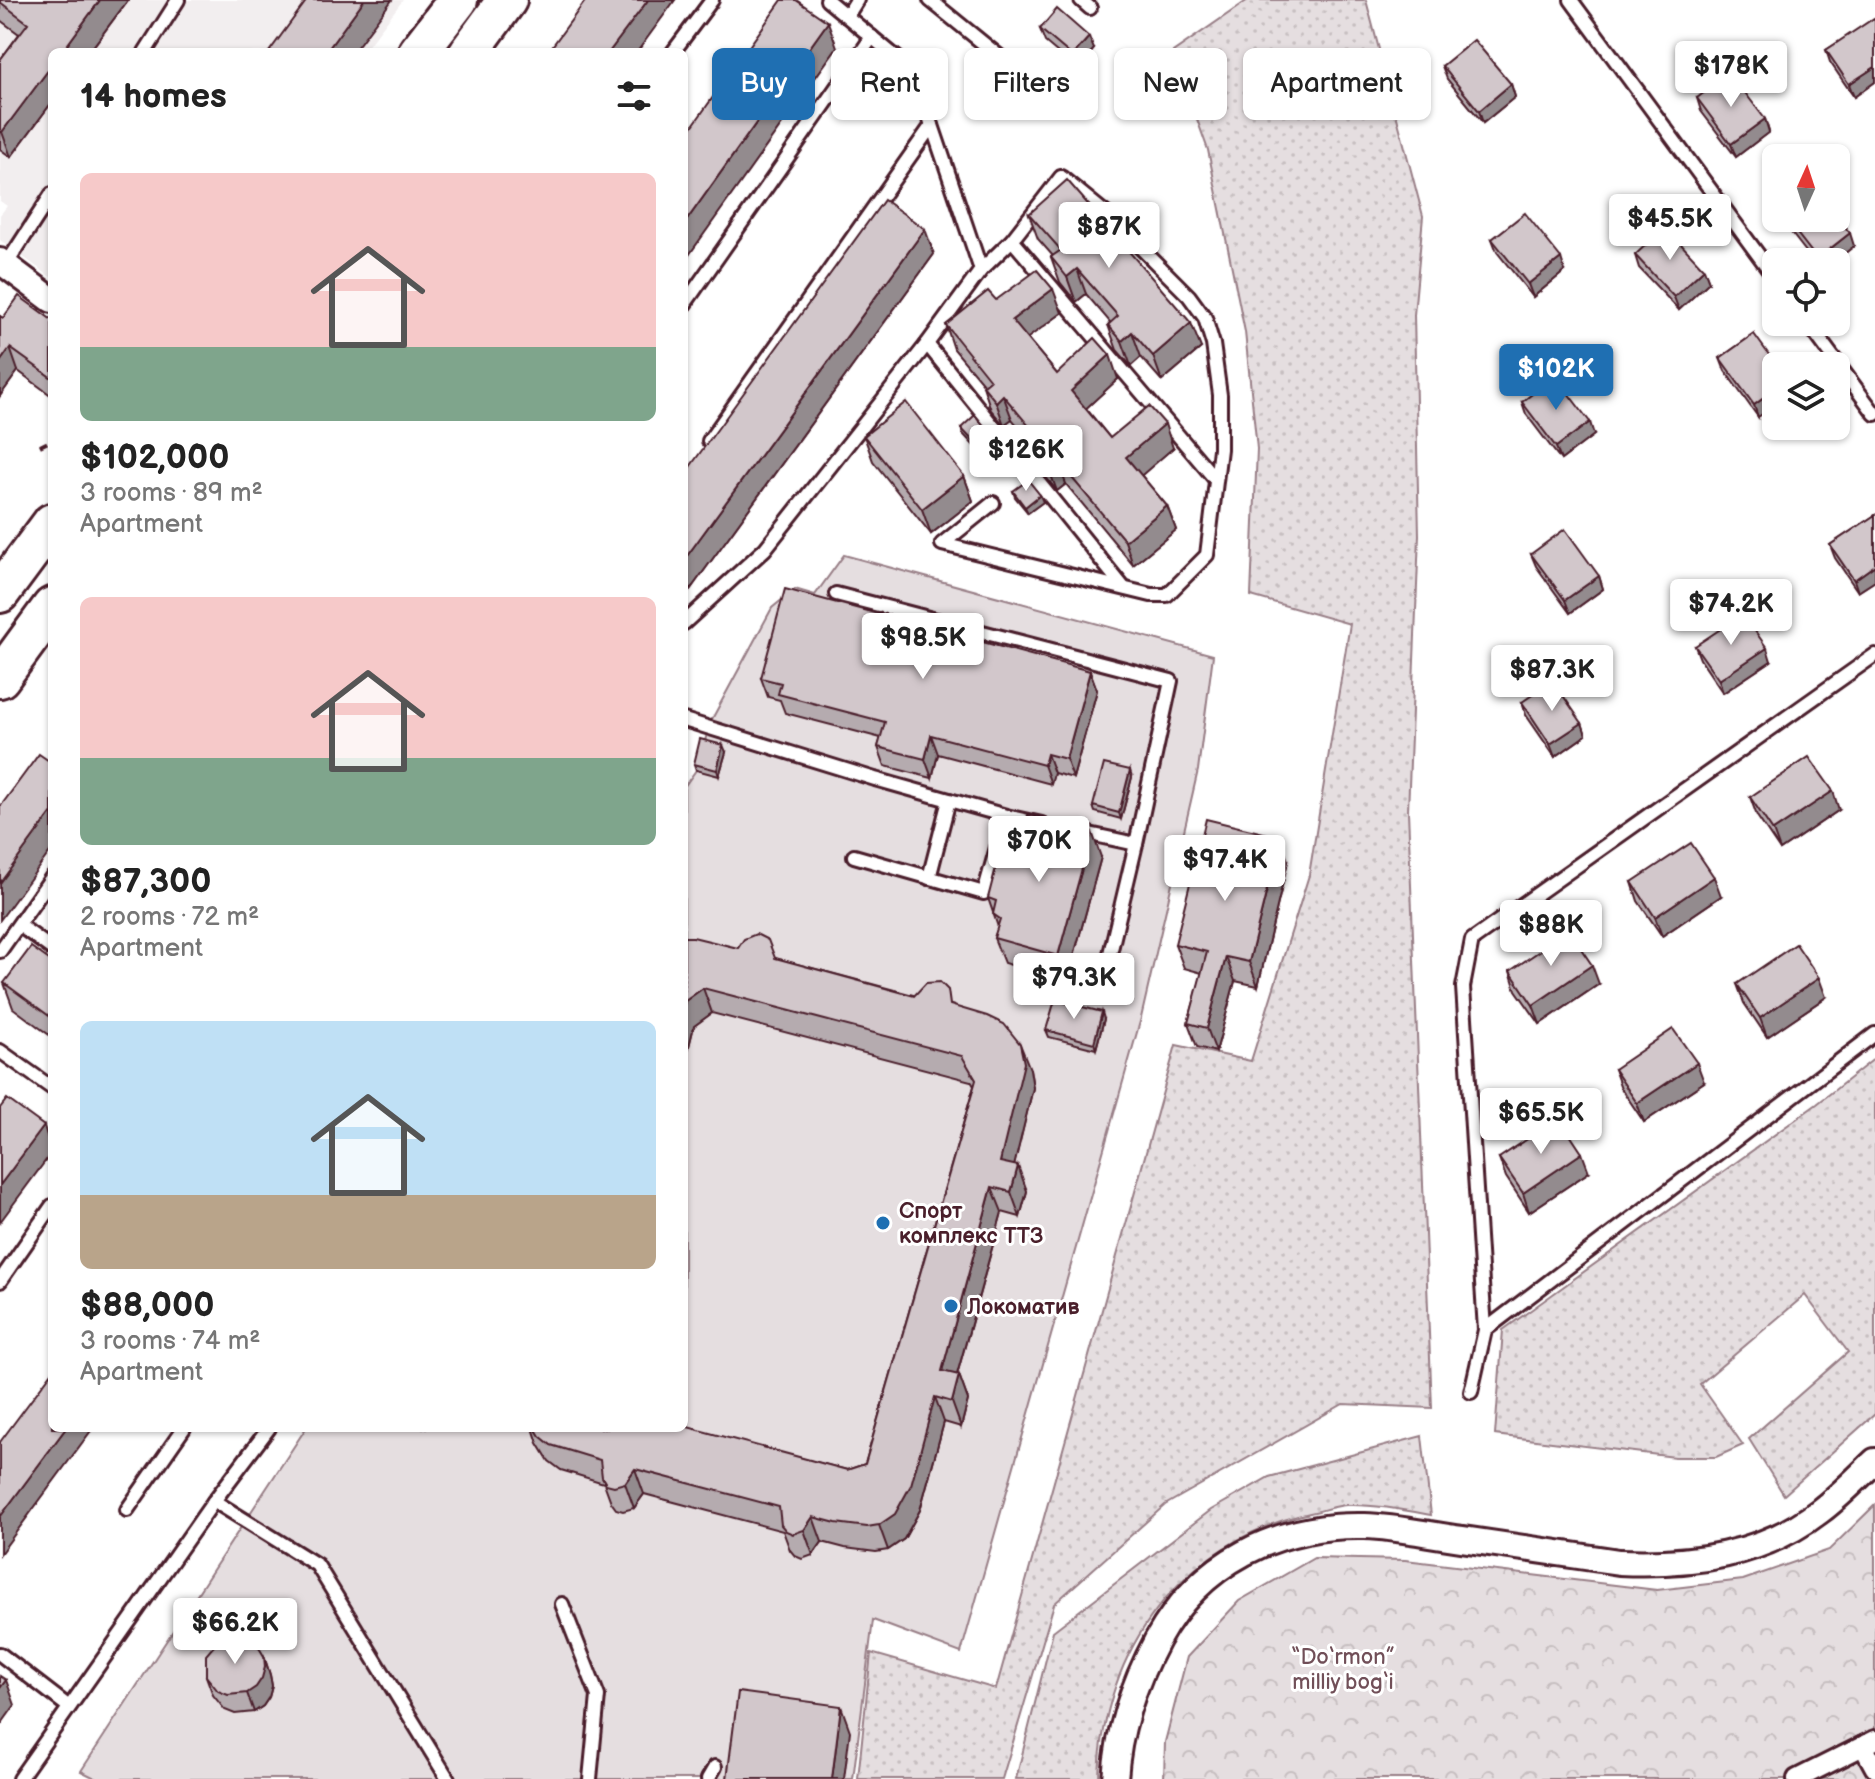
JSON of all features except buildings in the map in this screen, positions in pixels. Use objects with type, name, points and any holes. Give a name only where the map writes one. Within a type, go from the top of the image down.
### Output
[{"type":"main road","points":[[421,48],[458,0]]},
{"type":"main road","points":[[472,48],[507,0]]},
{"type":"main road","points":[[0,593],[48,528]]},
{"type":"main road","points":[[0,678],[48,612]]},
{"type":"street","points":[[2,267],[48,297]]},
{"type":"street","points":[[1115,1779],[1120,1737],[1130,1704],[1141,1672],[1164,1627],[1195,1586],[1257,1547],[1324,1527],[1370,1526],[1619,1562],[1704,1559],[1757,1546],[1806,1522],[1875,1461]]},
{"type":"street","points":[[1797,1779],[1869,1743],[1875,1768]]},
{"type":"lane","points":[[148,48],[178,0]]},
{"type":"lane","points":[[676,48],[712,0]]},
{"type":"lane","points":[[827,0],[914,72],[981,270]]},
{"type":"lane","points":[[847,16],[857,0]]},
{"type":"lane","points":[[930,0],[989,48]]},
{"type":"lane","points":[[1571,0],[1762,260]]},
{"type":"lane","points":[[688,299],[872,37]]},
{"type":"lane","points":[[702,451],[932,125]]},
{"type":"lane","points":[[688,619],[765,549],[927,344],[981,270],[1012,240],[1061,177],[1110,217],[1189,296],[1205,318],[1213,344],[1220,395],[1220,449],[1207,555],[1167,595],[1151,595],[942,544],[993,503]]},
{"type":"lane","points":[[2,267],[48,200]]},
{"type":"lane","points":[[1012,240],[1216,480]]},
{"type":"lane","points":[[1817,336],[1875,414]]},
{"type":"lane","points":[[927,344],[1123,587]]},
{"type":"lane","points":[[836,594],[1171,681],[1100,996]]},
{"type":"lane","points":[[1471,1392],[1485,1330],[1463,987],[1472,940],[1875,655]]},
{"type":"lane","points":[[688,721],[949,800],[1050,825]]},
{"type":"lane","points":[[929,878],[949,800]]},
{"type":"lane","points":[[854,856],[984,893],[1006,816]]},
{"type":"lane","points":[[1064,828],[1136,844]]},
{"type":"lane","points":[[0,951],[48,883]]},
{"type":"lane","points":[[19,925],[48,946]]},
{"type":"lane","points":[[1485,1330],[1875,1034]]},
{"type":"lane","points":[[0,1051],[48,1085]]},
{"type":"lane","points":[[0,1281],[48,1212]]},
{"type":"lane","points":[[127,1510],[181,1432]]},
{"type":"lane","points":[[19,1779],[266,1432]]},
{"type":"lane","points":[[214,1501],[317,1565],[448,1779]]},
{"type":"lane","points":[[562,1604],[598,1696],[590,1779]]},
{"type":"lane","points":[[0,1654],[69,1707]]},
{"type":"path","points":[[40,446],[48,442]]},
{"type":"shaded area","points":[[0,0],[403,0],[366,48],[48,48],[48,275],[0,240],[0,215],[7,206],[0,201]]},
{"type":"green space","points":[[1248,0],[1366,0],[1379,48],[1243,48],[1243,120],[1398,120],[1423,216],[1414,315],[1419,535],[1408,811],[1432,1408],[1343,1404],[1165,1505],[1054,1604],[1002,1779],[858,1779],[871,1653],[996,1689],[1176,1045],[1251,1061],[1309,875],[1350,624],[1251,596],[1257,449],[1245,332],[1208,150],[1197,120],[1227,120],[1227,48],[1179,48]]},
{"type":"green space","name":"Спорт комплекс ТТЗ","points":[[844,555],[1213,655],[1198,770],[1141,1018],[961,1653],[873,1620],[853,1779],[97,1779],[81,1771],[303,1432],[688,1432],[688,781],[696,770],[711,721],[772,608],[795,589],[815,595]]},
{"type":"green space","points":[[1875,1058],[1875,1414],[1784,1495],[1749,1439],[1848,1352],[1805,1295],[1700,1384],[1743,1445],[1716,1457],[1675,1457],[1495,1435],[1503,1330],[1817,1104]]},
{"type":"green space","points":[[1422,1436],[1431,1515],[1378,1506],[1341,1506],[1264,1527],[1223,1548],[1188,1575],[1158,1608],[1133,1646],[1115,1687],[1104,1732],[1099,1779],[1016,1779],[1053,1631],[1211,1510],[1269,1477]]},
{"type":"green space","name":"“Do‘rmon” milliy bog‘i","points":[[1875,1505],[1875,1779],[1164,1779],[1165,1742],[1187,1657],[1239,1601],[1314,1558],[1405,1560],[1657,1590],[1743,1580],[1829,1550]]},
{"type":"place","name":"Спорт комплекс ТТЗ","points":[[883,1223]]},
{"type":"place","name":"Локоматив","points":[[951,1306]]}]
